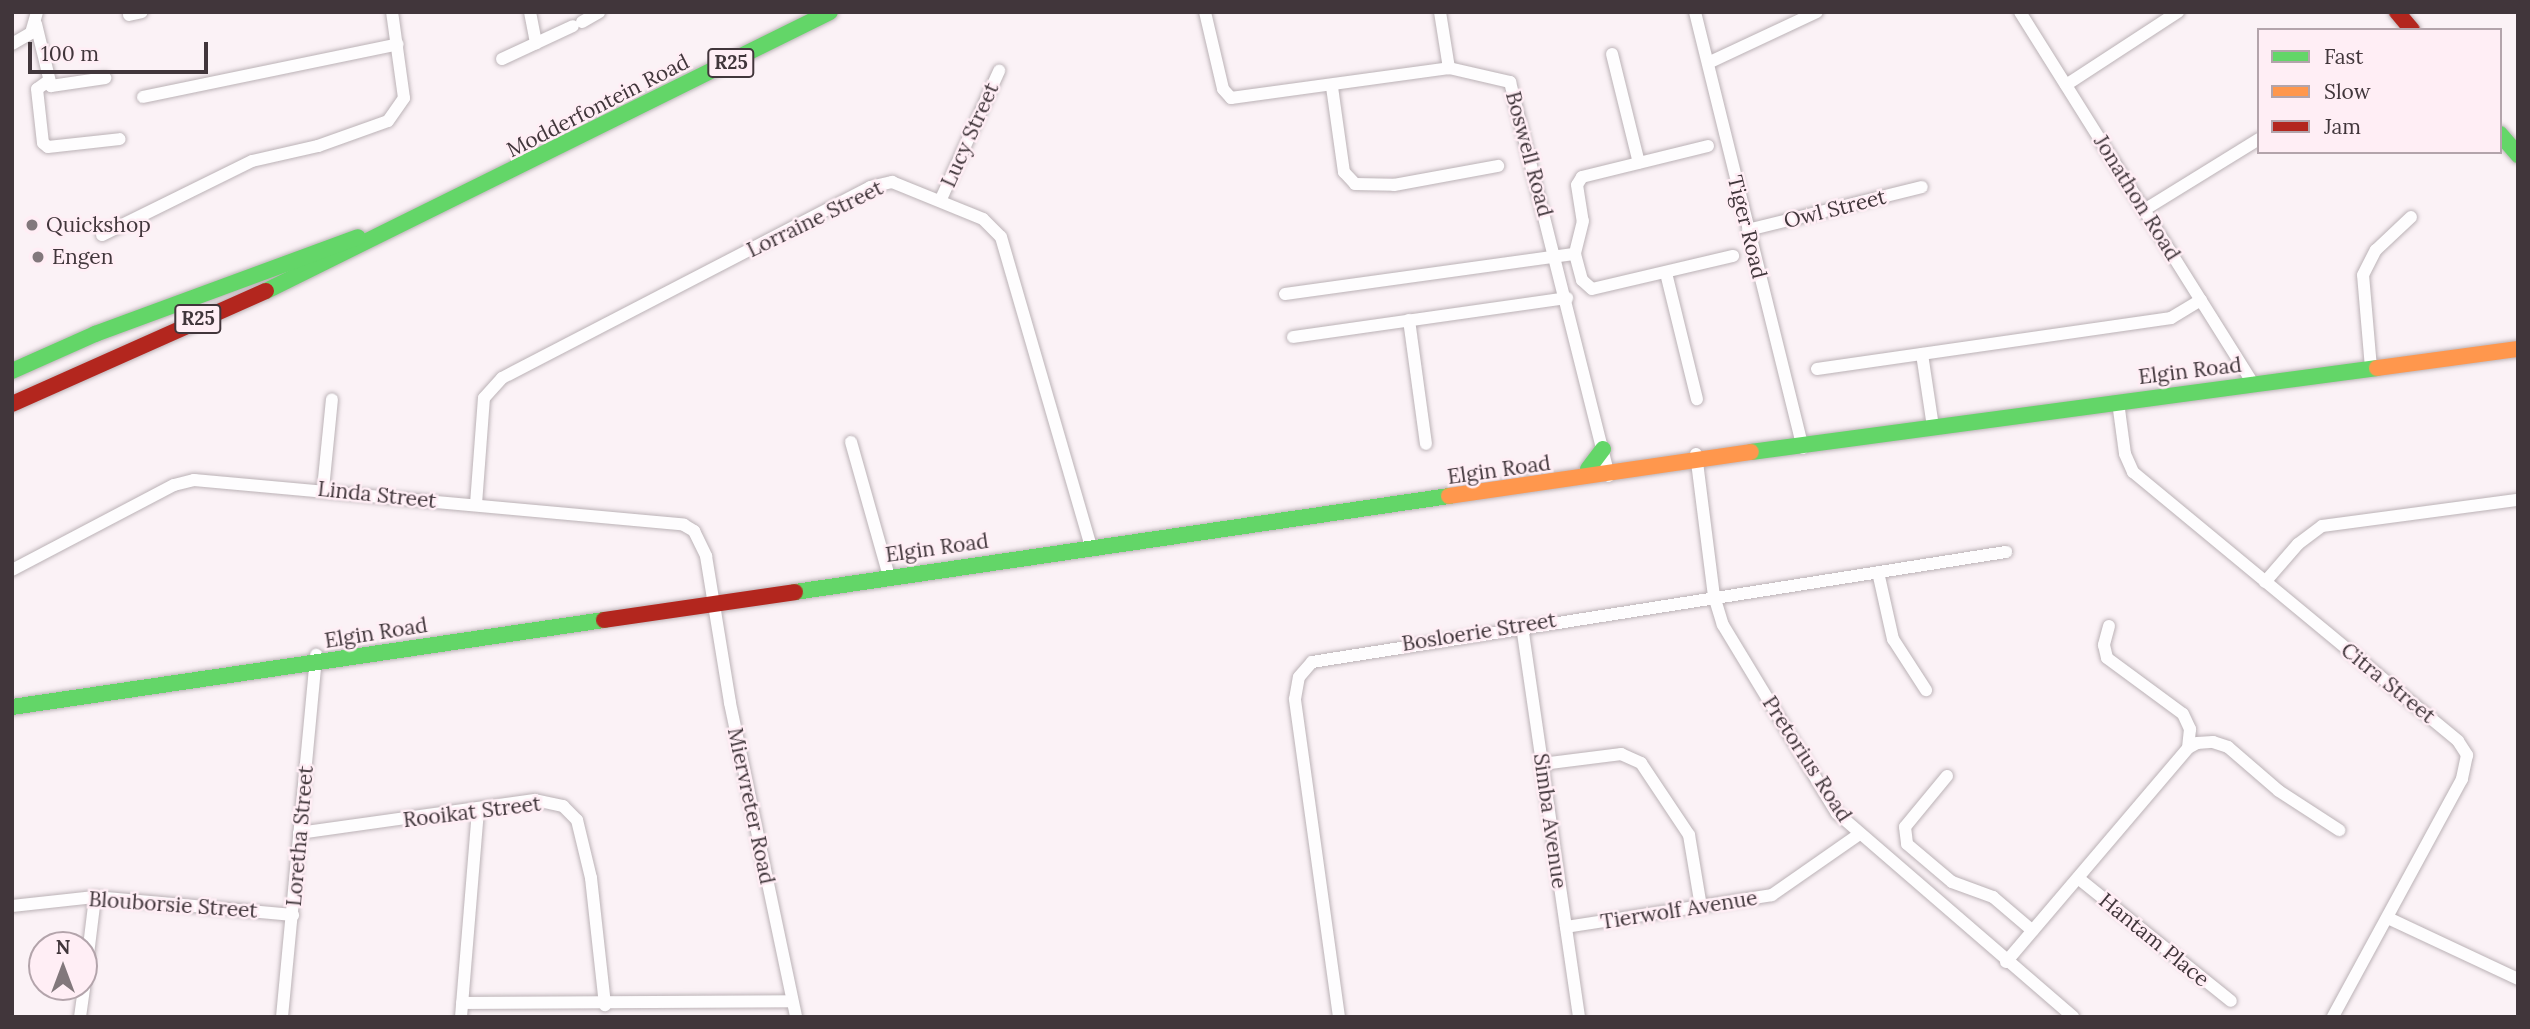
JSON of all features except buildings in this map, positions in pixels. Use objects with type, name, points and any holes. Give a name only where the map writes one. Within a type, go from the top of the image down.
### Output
[{"type":"street","points":[[102,235],[252,161],[371,129],[399,111],[404,98],[398,44],[391,12]]},
{"type":"street","points":[[530,12],[536,43]]},
{"type":"street","points":[[502,59],[599,12]]},
{"type":"street","name":"Modderfontein Road","points":[[12,404],[343,256],[383,233],[583,139],[830,12]]},
{"type":"street","name":"Boswell Road","points":[[1205,12],[1226,95],[1245,98],[1449,68],[1503,78],[1513,87],[1608,471]]},
{"type":"street","points":[[1440,12],[1449,68]]},
{"type":"street","name":"Tiger Road","points":[[1695,12],[1802,444]]},
{"type":"street","points":[[1707,63],[1817,12]]},
{"type":"street","name":"Jonathon Road","points":[[2020,12],[2253,384]]},
{"type":"street","points":[[2066,85],[2178,12]]},
{"type":"street","points":[[2397,12],[2410,28]]},
{"type":"street","points":[[12,44],[35,23]]},
{"type":"street","points":[[35,23],[47,82]]},
{"type":"street","points":[[143,97],[398,44]]},
{"type":"street","points":[[1612,54],[1639,163]]},
{"type":"street","name":"Lucy Street","points":[[941,199],[999,71]]},
{"type":"street","points":[[47,82],[57,86],[105,78]]},
{"type":"street","points":[[47,82],[37,89],[43,143],[54,146],[120,139]]},
{"type":"street","points":[[1332,87],[1344,172],[1356,184],[1394,185],[1498,166]]},
{"type":"street","points":[[2502,136],[2518,155]]},
{"type":"street","points":[[2144,210],[2257,140]]},
{"type":"street","points":[[1708,146],[1579,180],[1583,221],[1575,254],[1588,289],[1733,256]]},
{"type":"street","name":"Lorraine Street","points":[[476,504],[484,398],[502,378],[870,187],[892,182],[941,199],[983,219],[1001,237],[1090,544]]},
{"type":"street","name":"Owl Street","points":[[1748,230],[1922,187]]},
{"type":"street","points":[[2371,368],[2363,293],[2365,268],[2376,250],[2411,217]]},
{"type":"street","name":"Modderfontein Road","points":[[12,371],[147,314],[359,237],[383,233]]},
{"type":"street","points":[[1285,294],[1575,254]]},
{"type":"street","points":[[1666,273],[1697,399]]},
{"type":"street","points":[[1293,337],[1567,298]]},
{"type":"street","points":[[1817,369],[2171,318],[2201,300]]},
{"type":"street","points":[[1409,320],[1426,444]]},
{"type":"street","name":"Elgin Road","points":[[12,707],[888,572],[1697,458],[2518,349]]},
{"type":"street","points":[[1923,354],[1933,427]]},
{"type":"street","points":[[323,489],[332,399]]},
{"type":"street","name":"Citra Street","points":[[2118,402],[2125,454],[2133,472],[2465,748],[2468,763],[2462,779],[2333,1017]]},
{"type":"street","points":[[851,442],[888,572]]},
{"type":"street","points":[[1588,470],[1603,449]]},
{"type":"street","name":"Pretorius Road","points":[[1697,458],[1714,596],[1729,637],[1838,813],[1858,835],[2073,1017]]},
{"type":"street","name":"Elgin Road","points":[[1090,544],[1588,470],[1608,471]]},
{"type":"street","name":"Linda Street","points":[[12,570],[184,481],[323,489],[684,525],[701,541],[711,599]]},
{"type":"street","points":[[2265,582],[2298,544],[2322,526],[2518,500]]},
{"type":"street","name":"Bosloerie Street","points":[[1339,1017],[1295,699],[1299,677],[1312,662],[1325,657],[2006,552]]},
{"type":"street","points":[[1878,572],[1893,639],[1926,690]]},
{"type":"street","name":"Miervreter Road","points":[[711,599],[796,1017]]},
{"type":"street","name":"Simba Avenue","points":[[1522,626],[1579,1017]]},
{"type":"street","points":[[2006,962],[2188,748],[2190,729],[2183,714],[2107,658],[2104,645],[2109,626]]},
{"type":"street","name":"Elgin Road","points":[[12,698],[316,660]]},
{"type":"street","name":"Loretha Street","points":[[282,1017],[316,660]]},
{"type":"street","points":[[2188,748],[2213,742],[2228,747],[2279,791],[2339,830]]},
{"type":"street","points":[[1542,764],[1620,754],[1641,763],[1689,835],[1700,907]]},
{"type":"street","points":[[1947,776],[1905,827],[1907,844],[1952,882],[1989,895],[2033,931]]},
{"type":"street","name":"Rooikat Street","points":[[299,833],[535,800],[563,806],[577,820],[596,899],[605,1005]]},
{"type":"street","points":[[478,809],[462,1010],[792,1001]]},
{"type":"street","name":"Tierwolf Avenue","points":[[1566,927],[1776,893],[1858,835]]},
{"type":"street","name":"Hantam Place","points":[[2078,878],[2231,1001]]},
{"type":"street","points":[[91,931],[95,897]]},
{"type":"street","name":"Blouborsie Street","points":[[12,906],[95,897],[293,915]]},
{"type":"street","points":[[2388,918],[2518,979]]},
{"type":"traffic: fast","points":[[266,291],[830,12]]},
{"type":"traffic: fast","points":[[2502,136],[2518,155]]},
{"type":"traffic: fast","points":[[12,371],[95,334],[358,237]]},
{"type":"traffic: fast","points":[[1751,452],[2377,368]]},
{"type":"traffic: fast","points":[[1588,469],[1603,449]]},
{"type":"traffic: fast","points":[[795,592],[1449,496]]},
{"type":"traffic: fast","points":[[12,707],[604,620]]},
{"type":"traffic: slow","points":[[2377,368],[2518,349]]},
{"type":"traffic: slow","points":[[1449,496],[1751,452]]},
{"type":"traffic: jam","points":[[2397,12],[2410,28]]},
{"type":"traffic: jam","points":[[12,404],[266,291]]},
{"type":"traffic: jam","points":[[604,620],[795,592]]},
{"type":"place","name":"Quickshop","points":[[32,225]]},
{"type":"place","name":"Engen","points":[[38,257]]}]
